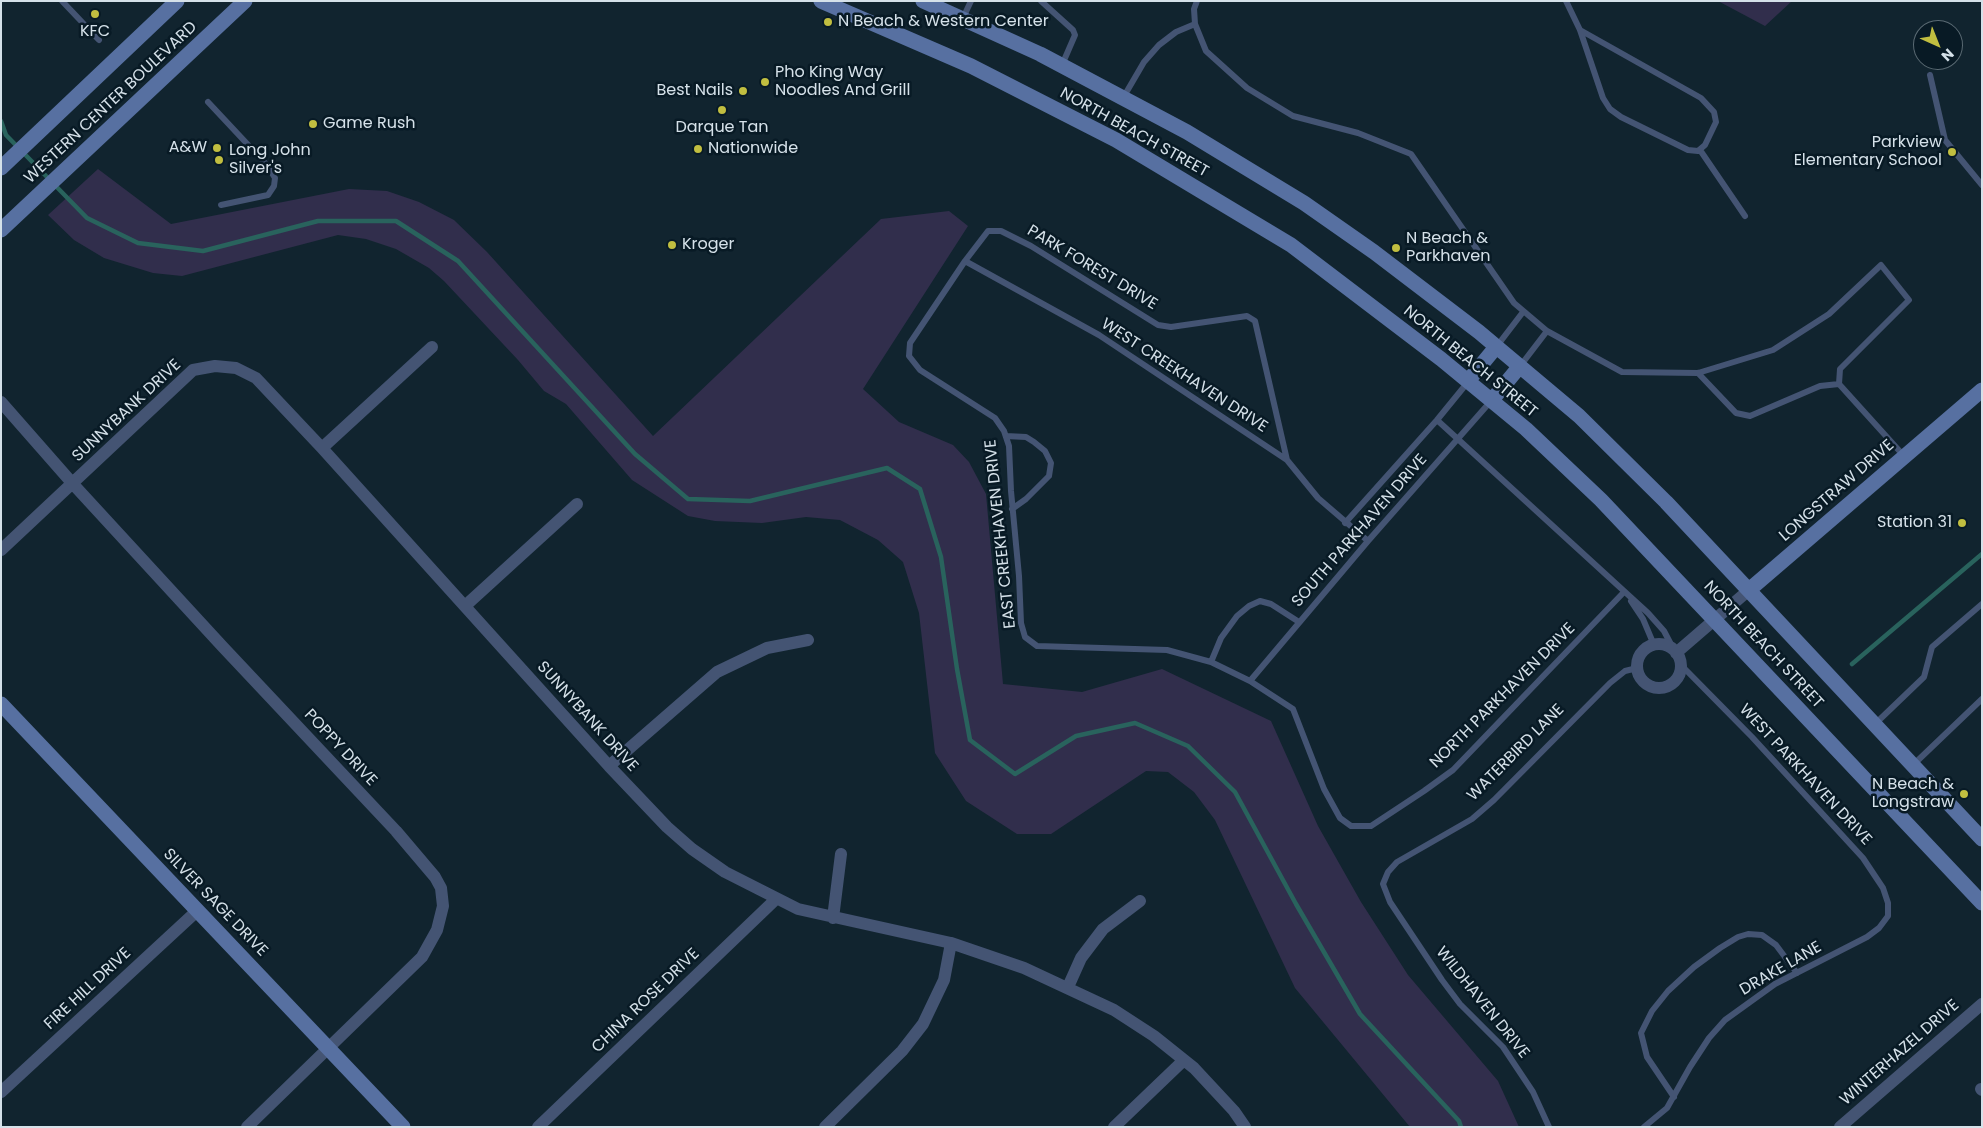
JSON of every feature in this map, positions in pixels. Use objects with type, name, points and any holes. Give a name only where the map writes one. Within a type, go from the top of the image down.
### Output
[{"type":"main road","name":"WESTERN CENTER BOULEVARD","points":[[1,168],[177,1]]},
{"type":"main road","name":"WESTERN CENTER BOULEVARD","points":[[1,230],[246,1]]},
{"type":"main road","name":"NORTH BEACH STREET","points":[[821,1],[971,66],[1116,140],[1291,245],[1468,381],[1526,429],[1602,500],[1982,903]]},
{"type":"main road","name":"NORTH BEACH STREET","points":[[924,1],[1062,65],[1187,132],[1304,203],[1374,252],[1520,366],[1579,416],[1666,502],[1982,839]]},
{"type":"main road","points":[[1468,381],[1496,347]]},
{"type":"main road","points":[[1492,400],[1520,366]]},
{"type":"main road","name":"LONGSTRAW DRIVE","points":[[1749,590],[1982,390]]},
{"type":"main road","name":"SILVER SAGE DRIVE","points":[[1,704],[403,1127]]},
{"type":"street","points":[[322,448],[432,347]]},
{"type":"street","name":"SUNNYBANK DRIVE","points":[[1,550],[193,370],[215,366],[236,368],[256,378],[322,448],[609,766],[667,828],[692,849],[725,872],[798,909],[951,943],[1024,968],[1114,1010],[1154,1036],[1194,1068],[1234,1111],[1245,1127]]},
{"type":"street","name":"POPPY DRIVE","points":[[1,402],[73,484],[222,646],[396,831],[435,877],[441,888],[443,906],[437,930],[422,958],[247,1127]]},
{"type":"street","points":[[465,606],[578,504]]},
{"type":"street","name":"LONGSTRAW DRIVE","points":[[1716,620],[1749,590]]},
{"type":"street","points":[[1678,657],[1716,620]]},
{"type":"street","points":[[609,766],[717,672],[767,648],[808,640]]},
{"type":"street","points":[[1654,645],[1666,646],[1678,657],[1680,671],[1675,682],[1664,688],[1651,687],[1641,680],[1637,668],[1639,656],[1648,647],[1654,645]]},
{"type":"street","points":[[833,918],[841,854]]},
{"type":"street","name":"CHINA ROSE DRIVE","points":[[538,1127],[776,899]]},
{"type":"street","points":[[1068,987],[1081,958],[1103,929],[1140,901]]},
{"type":"street","name":"FIRE HILL DRIVE","points":[[1,1092],[198,910]]},
{"type":"street","points":[[825,1127],[902,1051],[923,1024],[944,980],[951,943]]},
{"type":"street","name":"WINTERHAZEL DRIVE","points":[[1840,1127],[1982,1004]]},
{"type":"street","points":[[1114,1127],[1184,1060]]},
{"type":"lane","points":[[62,1],[99,40]]},
{"type":"lane","points":[[962,19],[972,1]]},
{"type":"lane","points":[[1042,1],[1073,30],[1075,35],[1062,65]]},
{"type":"lane","points":[[1197,1],[1194,9],[1195,24],[1206,50],[1247,88],[1293,116],[1358,133],[1411,154],[1514,303],[1547,331],[1622,372],[1698,373],[1773,350],[1829,314],[1881,265],[1909,300],[1840,369],[1839,384],[1904,456]]},
{"type":"lane","points":[[1566,1],[1580,30],[1603,98],[1610,109],[1621,117],[1688,150],[1700,150],[1705,145],[1716,122],[1714,112],[1701,98],[1580,30]]},
{"type":"lane","points":[[1123,98],[1144,62],[1159,45],[1176,32],[1195,24]]},
{"type":"lane","points":[[1930,75],[1945,140],[1982,185]]},
{"type":"lane","points":[[208,102],[266,164],[275,178],[274,186],[268,195],[221,205]]},
{"type":"lane","points":[[1700,150],[1745,216]]},
{"type":"lane","name":"PARK FOREST DRIVE","points":[[965,261],[988,231],[1001,231],[1031,246],[1158,325],[1171,327],[1247,316],[1255,321],[1287,460]]},
{"type":"lane","name":"EAST CREEKHAVEN DRIVE","points":[[965,261],[910,343],[909,356],[920,370],[995,418],[1006,436],[1009,446],[1012,509],[1022,623],[1025,636],[1037,646],[1167,650],[1211,662]]},
{"type":"lane","name":"WEST CREEKHAVEN DRIVE","points":[[965,261],[1099,335],[1287,460],[1318,498],[1368,541]]},
{"type":"lane","points":[[1496,347],[1523,312]]},
{"type":"lane","points":[[1520,366],[1547,331]]},
{"type":"lane","points":[[1698,373],[1736,413],[1750,416],[1820,386],[1839,384]]},
{"type":"lane","name":"SOUTH PARKHAVEN DRIVE","points":[[1345,523],[1468,381]]},
{"type":"lane","name":"SOUTH PARKHAVEN DRIVE","points":[[1250,681],[1368,541],[1492,400]]},
{"type":"lane","name":"WEST PARKHAVEN DRIVE","points":[[1436,420],[1648,612],[1664,632],[1678,657],[1863,858],[1883,888],[1888,903],[1888,916]]},
{"type":"lane","points":[[1006,436],[1026,438],[1034,442],[1045,452],[1051,463],[1048,476],[1026,500],[1012,509]]},
{"type":"lane","name":"WEST PARKHAVEN DRIVE","points":[[1624,592],[1643,619],[1654,645]]},
{"type":"lane","name":"NORTH PARKHAVEN DRIVE","points":[[1250,681],[1293,709],[1324,789],[1340,818],[1352,826],[1371,826],[1453,770],[1624,592]]},
{"type":"lane","points":[[1250,681],[1211,662],[1221,638],[1237,616],[1249,606],[1260,601],[1271,604],[1299,622]]},
{"type":"lane","points":[[1875,724],[1924,677],[1932,647],[1982,604]]},
{"type":"lane","name":"WATERBIRD LANE","points":[[1388,872],[1404,858],[1472,819],[1494,800],[1610,683],[1625,671],[1637,668]]},
{"type":"lane","points":[[1913,765],[1982,699]]},
{"type":"lane","name":"WILDHAVEN DRIVE","points":[[1388,872],[1383,884],[1390,902],[1460,1004],[1503,1047],[1533,1092],[1549,1127]]},
{"type":"lane","name":"DRAKE LANE","points":[[1644,1127],[1667,1108],[1709,1038],[1725,1020],[1775,984],[1867,937],[1879,928],[1888,916]]},
{"type":"lane","points":[[1674,1097],[1647,1057],[1641,1033],[1652,1011],[1668,991],[1694,966],[1738,936],[1748,934],[1762,935],[1776,945],[1798,973]]},
{"type":"shaded area","points":[[1718,1],[1792,1],[1765,26]]},
{"type":"shaded area","points":[[98,169],[171,224],[349,189],[387,191],[419,202],[454,220],[487,252],[653,436],[881,219],[949,211],[968,226],[863,389],[899,422],[953,445],[969,462],[986,494],[1003,684],[1082,692],[1162,669],[1271,721],[1318,826],[1361,902],[1408,975],[1498,1081],[1519,1127],[1410,1127],[1295,988],[1215,820],[1194,792],[1168,772],[1146,771],[1051,834],[1017,834],[966,801],[935,753],[919,613],[903,562],[878,540],[840,520],[806,517],[762,523],[715,521],[688,516],[632,480],[566,404],[544,391],[518,360],[444,281],[429,268],[396,249],[366,239],[338,235],[182,276],[153,273],[104,258],[74,240],[48,215]]},
{"type":"waterway","points":[[1,121],[6,135],[87,218],[138,243],[203,251],[318,221],[396,221],[458,261],[635,454],[688,499],[750,501],[887,468],[920,489],[941,557],[957,669],[970,740],[1015,774],[1076,736],[1135,723],[1188,746],[1235,792],[1296,904],[1360,1014],[1459,1121],[1461,1127]]},
{"type":"waterway","points":[[1852,664],[1982,554]]},
{"type":"place","name":"KFC","points":[[95,14]]},
{"type":"place","name":"N Beach & Western Center","points":[[828,22]]},
{"type":"place","name":"Pho King Way Noodles And Grill","points":[[765,82]]},
{"type":"place","name":"Best Nails","points":[[743,91]]},
{"type":"place","name":"Darque Tan","points":[[722,110]]},
{"type":"place","name":"Game Rush","points":[[313,124]]},
{"type":"place","name":"A&W","points":[[217,148]]},
{"type":"place","name":"Nationwide","points":[[698,149]]},
{"type":"place","name":"Parkview Elementary School","points":[[1952,152]]},
{"type":"place","name":"Long John Silver's","points":[[219,160]]},
{"type":"place","name":"Kroger","points":[[672,245]]},
{"type":"place","name":"N Beach & Parkhaven","points":[[1396,248]]},
{"type":"place","name":"Station 31","points":[[1962,523]]},
{"type":"place","name":"N Beach & Longstraw","points":[[1964,794]]}]
